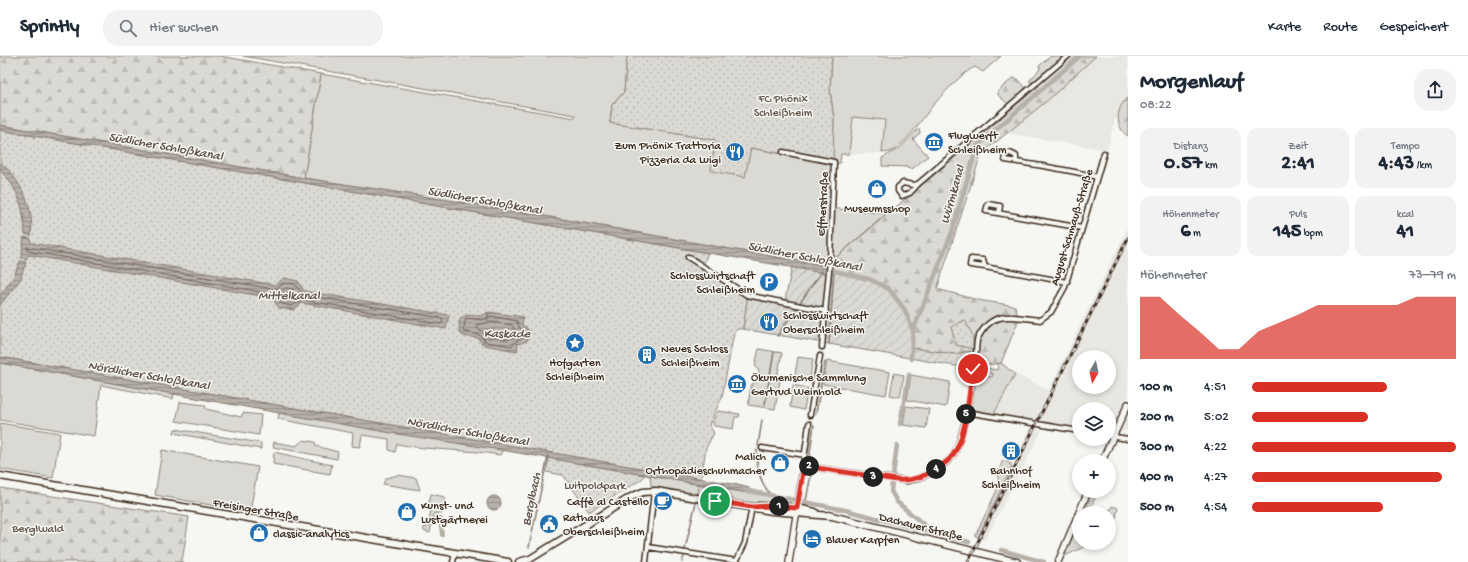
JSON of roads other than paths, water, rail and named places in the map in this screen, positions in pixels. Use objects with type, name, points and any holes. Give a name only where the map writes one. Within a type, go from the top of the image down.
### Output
[{"type":"main road","points":[[1116,427],[1128,404]]},
{"type":"main road","name":"Freisinger Straße","points":[[0,476],[508,562]]},
{"type":"main road","points":[[523,562],[631,497],[643,492],[654,491],[752,507],[797,508],[789,562]]},
{"type":"main road","points":[[1058,562],[1085,498]]},
{"type":"main road","name":"Dachauer Straße","points":[[797,508],[1017,562]]},
{"type":"street","points":[[918,184],[913,185],[903,183],[898,187],[898,191],[902,196],[906,196],[918,184],[1068,56]]},
{"type":"street","name":"Effnerstraße","points":[[783,152],[834,162],[829,265],[822,347]]},
{"type":"street","name":"August-Schmauß-Straße","points":[[806,466],[907,481],[921,478],[952,457],[960,438],[966,412],[977,340],[982,329],[996,318],[1007,316],[1040,320],[1051,312],[1067,282],[1104,153]]},
{"type":"street","points":[[1016,161],[1074,171],[1096,177]]},
{"type":"street","points":[[999,213],[1082,228]]},
{"type":"street","points":[[688,257],[747,295],[826,311]]},
{"type":"street","points":[[985,267],[1067,282]]},
{"type":"street","points":[[810,416],[820,356]]},
{"type":"street","points":[[966,412],[1072,430]]},
{"type":"street","points":[[797,508],[806,466],[805,455],[808,424]]},
{"type":"street","points":[[1116,437],[1128,440]]},
{"type":"street","points":[[762,448],[805,455]]},
{"type":"street","points":[[646,562],[654,491]]},
{"type":"street","points":[[648,547],[736,561],[745,543],[752,507]]},
{"type":"street","points":[[453,562],[455,553]]},
{"type":"water","points":[[0,125],[304,178],[499,208],[826,266],[827,269],[824,273],[0,130]]},
{"type":"water","points":[[0,162],[8,169],[25,195],[31,215],[31,236],[25,234],[22,208],[12,184],[0,171]]},
{"type":"water","name":"Mittelkanal","points":[[24,237],[30,238],[31,243],[275,285],[284,278],[298,281],[304,291],[449,315],[446,329],[302,303],[293,310],[279,308],[272,298],[29,255],[26,259],[21,258]]},
{"type":"water","points":[[20,261],[26,262],[20,280],[0,305],[0,296],[14,276]]},
{"type":"water","name":"Kaskade","points":[[488,312],[487,321],[489,312],[523,317],[522,325],[527,328],[530,333],[527,341],[518,344],[517,351],[484,345],[485,336],[482,344],[478,338],[463,336],[460,333],[459,326],[461,318],[467,315],[482,316]]},
{"type":"water","points":[[0,357],[738,485],[749,488],[749,493],[507,451],[391,433],[0,363]]},
{"type":"water","points":[[491,496],[497,496],[501,500],[501,506],[497,510],[491,510],[487,506],[487,500]]},
{"type":"waterway","name":"Würmkanal","points":[[913,331],[952,232],[977,146],[1080,56]]},
{"type":"waterway","name":"Südlicher Schloßkanal","points":[[826,269],[869,279],[888,288],[905,310],[913,331],[911,359]]},
{"type":"waterway","points":[[829,344],[834,270]]},
{"type":"waterway","points":[[777,336],[822,271]]},
{"type":"waterway","points":[[765,404],[774,352]]},
{"type":"waterway","points":[[816,413],[825,362]]},
{"type":"waterway","points":[[900,424],[909,375]]},
{"type":"waterway","points":[[758,446],[762,420]]},
{"type":"waterway","points":[[806,501],[812,469],[810,452],[814,425]]},
{"type":"waterway","points":[[897,445],[891,491],[897,502],[930,530]]},
{"type":"waterway","points":[[757,450],[759,474],[770,494]]},
{"type":"waterway","name":"Berglbach","points":[[529,547],[548,456]]},
{"type":"waterway","points":[[697,494],[699,484]]},
{"type":"waterway","name":"Nördlicher Schloßkanal","points":[[744,490],[845,510],[969,542]]},
{"type":"waterway","points":[[685,549],[696,502]]},
{"type":"waterway","points":[[1001,550],[1044,562]]},
{"type":"waterway","points":[[682,562],[684,556]]},
{"type":"tunnel","points":[[820,356],[822,347]]},
{"type":"railway","points":[[968,562],[1128,238]]},
{"type":"place","name":"Flugwerft Schleißheim","points":[[934,142]]},
{"type":"place","name":"Zum Phönix Trattoria Pizzeria da Luigi","points":[[735,152]]},
{"type":"place","name":"Museumsshop","points":[[877,189]]},
{"type":"place","name":"Schlosswirtschaft Schleißheim","points":[[769,282]]},
{"type":"place","name":"Schlosswirtschaft Oberschleißheim","points":[[769,322]]},
{"type":"place","name":"Hofgarten Schleißheim","points":[[575,343]]},
{"type":"place","name":"Neues Schloss Schleißheim","points":[[647,355]]},
{"type":"place","name":"Ökumenische Sammlung Gertrud Weinhold","points":[[737,384]]},
{"type":"place","name":"Bahnhof Schleißheim","points":[[1011,451]]},
{"type":"place","name":"Malich Orthopädieschuhmacher","points":[[780,463]]},
{"type":"place","name":"Caffè al Castello","points":[[663,501]]},
{"type":"place","name":"Kunst- und Lustgärtnerei","points":[[407,512]]},
{"type":"place","name":"Rathaus Oberschleißheim","points":[[549,524]]},
{"type":"place","name":"classic-analytics","points":[[259,533]]},
{"type":"place","name":"Blauer Karpfen","points":[[812,539]]},
{"type":"park label","name":"FC Phönix Schleißheim","points":[[783,105]]},
{"type":"park label","name":"Luitpoldpark","points":[[595,485]]},
{"type":"park label","name":"Berglwald","points":[[38,528]]}]
